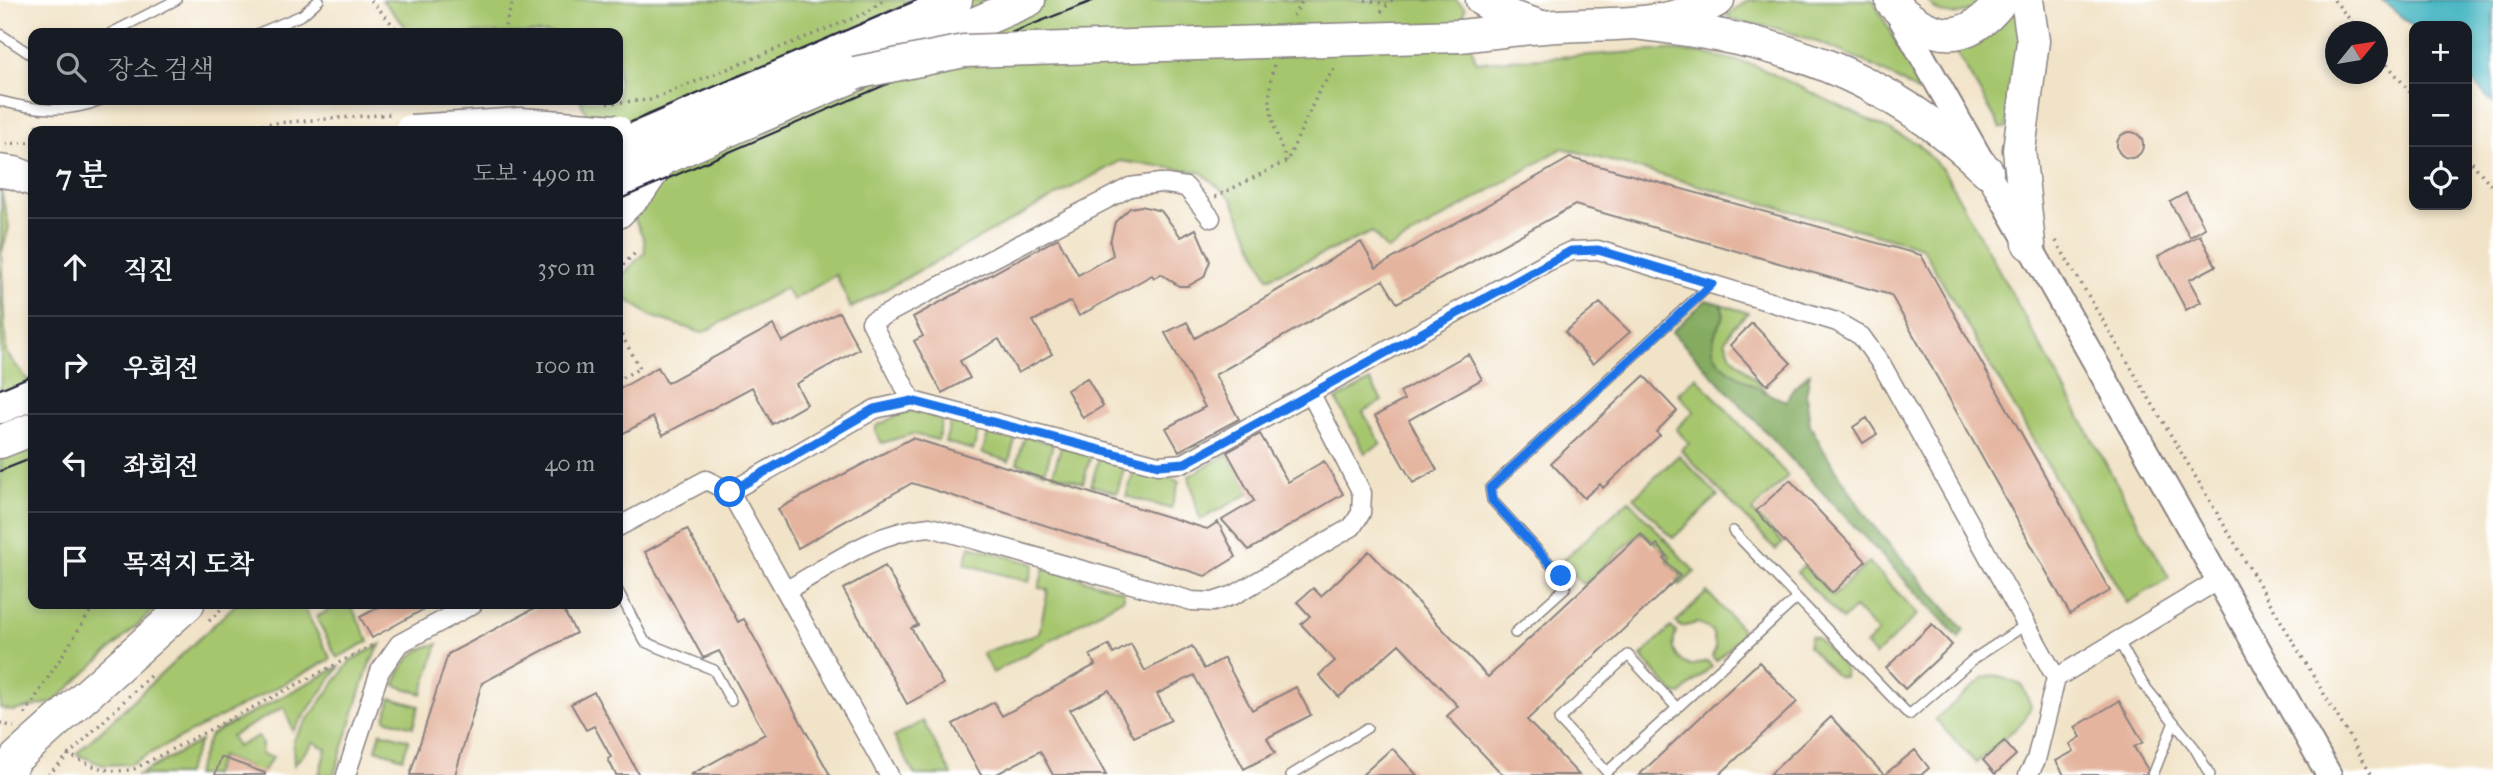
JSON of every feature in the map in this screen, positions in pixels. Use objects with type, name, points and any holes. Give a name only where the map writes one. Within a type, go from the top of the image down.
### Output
[{"type":"highway","points":[[848,61],[920,0]]},
{"type":"highway","points":[[848,61],[957,0]]},
{"type":"highway","points":[[631,141],[848,61],[1030,0]]},
{"type":"highway","points":[[1482,0],[1511,17],[1544,27]]},
{"type":"highway","points":[[848,61],[964,51],[1459,36],[1544,27],[1635,23],[1703,9],[1718,0]]},
{"type":"highway","points":[[1891,1],[1913,24],[1937,33],[1958,32],[1976,26],[2002,0]]},
{"type":"highway","points":[[2027,0],[2034,41],[2019,150],[2042,242]]},
{"type":"highway","points":[[1635,23],[1718,33],[1775,47],[1834,68],[1915,111],[1957,143],[1987,171]]},
{"type":"highway","points":[[406,122],[534,126]]},
{"type":"highway","points":[[623,164],[631,141]]},
{"type":"highway","points":[[623,207],[640,190],[631,141]]},
{"type":"highway","points":[[0,407],[28,395]]},
{"type":"highway","points":[[0,442],[28,431]]},
{"type":"highway","points":[[8,764],[188,612]]},
{"type":"main road","points":[[1891,1],[1987,171],[2042,242],[2220,579],[2329,775]]},
{"type":"street","points":[[912,401],[871,322],[1130,187],[1160,183],[1186,187],[1206,211]]},
{"type":"street","points":[[730,492],[874,409],[912,401],[1169,465],[1185,463],[1571,251],[1598,250],[1837,323],[1861,336],[1882,365],[2024,626],[2056,678]]},
{"type":"street","points":[[787,590],[874,540],[900,529],[930,527],[1192,601],[1213,602],[1234,594],[1352,527],[1361,513],[1362,493],[1311,394]]},
{"type":"street","points":[[623,524],[706,480],[730,492],[889,775]]},
{"type":"street","points":[[2028,775],[2036,760],[2056,678],[2220,579]]},
{"type":"street","points":[[346,775],[380,671],[399,644],[464,609]]},
{"type":"lane","points":[[121,28],[176,0]]},
{"type":"lane","points":[[271,28],[302,15],[319,0]]},
{"type":"lane","points":[[0,34],[28,53]]},
{"type":"lane","points":[[0,102],[30,109],[64,110],[82,105]]},
{"type":"lane","points":[[1515,633],[1566,587],[1561,576],[1492,500],[1490,488],[1712,284]]},
{"type":"lane","points":[[1733,531],[1909,715],[1975,659],[2024,626]]},
{"type":"lane","points":[[1677,708],[1628,655],[1559,720],[1607,772],[1677,708],[1797,598]]},
{"type":"lane","points":[[623,600],[645,642],[714,670],[731,701]]},
{"type":"lane","points":[[2118,640],[2144,684],[2194,747],[2210,775]]},
{"type":"lane","points":[[2152,775],[2174,722]]},
{"type":"lane","points":[[1291,775],[1367,729]]},
{"type":"path","points":[[371,0],[396,28]]},
{"type":"path","points":[[505,28],[513,0]]},
{"type":"path","points":[[623,102],[650,100],[866,13],[883,0]]},
{"type":"path","points":[[1288,22],[1303,0]]},
{"type":"path","points":[[1365,0],[1388,5]]},
{"type":"path","points":[[1380,14],[1392,0]]},
{"type":"path","points":[[2334,0],[2351,21]]},
{"type":"path","points":[[1206,211],[1287,161],[1319,92],[1341,59]]},
{"type":"path","points":[[1275,62],[1268,96],[1287,161]]},
{"type":"path","points":[[2388,65],[2409,91]]},
{"type":"path","points":[[302,126],[406,122]]},
{"type":"path","points":[[0,144],[28,142]]},
{"type":"path","points":[[2472,163],[2493,187]]},
{"type":"path","points":[[2042,242],[2372,775]]},
{"type":"path","points":[[623,265],[637,251]]},
{"type":"path","points":[[623,338],[640,368],[623,377]]},
{"type":"path","points":[[0,723],[15,728],[92,609]]},
{"type":"path","points":[[67,754],[103,771],[119,773],[134,769],[383,639],[399,644]]},
{"type":"path","points":[[48,775],[158,668]]},
{"type":"green space","points":[[382,0],[1456,0],[1465,8],[1463,18],[1476,62],[1669,50],[1711,55],[1754,65],[1917,143],[1944,171],[2169,578],[2127,603],[1922,247],[1563,148],[1387,250],[1372,232],[1268,278],[1232,199],[1201,172],[1120,161],[851,308],[836,275],[793,300],[785,288],[702,333],[651,316],[623,296],[623,275],[645,252],[644,239],[623,194],[623,126],[592,126],[582,105],[623,105],[623,28],[407,28]]},
{"type":"green space","points":[[1748,0],[1873,0],[1922,88],[1917,92],[1868,63],[1815,41],[1779,29],[1738,22],[1727,16]]},
{"type":"green space","points":[[1927,0],[1987,0],[1964,13],[1949,15],[1941,13]]},
{"type":"green space","points":[[2012,7],[2023,26],[2006,128],[2001,128],[1952,45]]},
{"type":"green space","points":[[1,190],[9,227],[1,255],[6,353],[28,380],[28,609],[155,609],[54,702],[13,711],[0,708]]},
{"type":"green space","points":[[1706,300],[1721,304],[1724,315],[1714,336],[1714,352],[1717,359],[1731,371],[1763,391],[1786,401],[1794,387],[1810,373],[1806,395],[1810,425],[1823,449],[1869,521],[1964,630],[1959,638],[1672,332]]},
{"type":"green space","points":[[1721,304],[1748,313],[1732,328],[1725,341],[1731,355],[1771,396],[1731,372],[1717,359],[1713,345],[1714,336],[1724,315]]},
{"type":"green space","points":[[1696,377],[1788,476],[1752,511],[1783,543],[1776,550],[1681,450],[1689,443],[1676,429],[1694,411],[1678,394]]},
{"type":"green space","points":[[1370,381],[1382,401],[1363,412],[1381,444],[1365,453],[1336,400]]},
{"type":"green space","points":[[906,411],[919,411],[942,420],[938,440],[912,434],[882,443],[876,433],[876,426]]},
{"type":"green space","points":[[953,414],[981,423],[973,450],[945,442]]},
{"type":"green space","points":[[991,425],[1017,433],[1009,461],[982,453]]},
{"type":"green space","points":[[1025,436],[1053,444],[1045,472],[1017,463]]},
{"type":"green space","points":[[1061,446],[1091,455],[1083,483],[1053,474]]},
{"type":"green space","points":[[1228,454],[1250,493],[1200,520],[1189,476]]},
{"type":"green space","points":[[1679,455],[1718,496],[1673,538],[1634,497]]},
{"type":"green space","points":[[1099,458],[1125,465],[1117,493],[1091,485]]},
{"type":"green space","points":[[1135,468],[1179,481],[1171,509],[1126,496]]},
{"type":"green space","points":[[1629,500],[1695,572],[1680,585],[1677,581],[1682,576],[1666,560],[1670,556],[1641,532],[1583,585],[1561,562]]},
{"type":"green space","points":[[970,546],[1034,564],[1029,582],[965,564]]},
{"type":"green space","points":[[1869,562],[1918,614],[1875,656],[1866,645],[1878,632],[1855,608],[1842,620],[1797,572],[1804,566],[1833,596]]},
{"type":"green space","points":[[1044,568],[1123,591],[1124,598],[993,673],[982,653],[1039,633],[1048,590],[1039,587]]},
{"type":"green space","points":[[1707,592],[1741,628],[1742,636],[1716,661],[1712,656],[1716,648],[1712,631],[1698,623],[1681,627],[1676,622]]},
{"type":"green space","points":[[231,609],[305,609],[331,659],[130,764],[103,765],[76,754]]},
{"type":"green space","points":[[331,609],[353,609],[369,641],[337,658],[316,617]]},
{"type":"green space","points":[[1671,627],[1676,632],[1675,653],[1681,660],[1691,666],[1707,661],[1712,666],[1681,694],[1673,693],[1641,656]]},
{"type":"green space","points":[[1810,636],[1817,638],[1845,668],[1844,677],[1837,676],[1808,646]]},
{"type":"green space","points":[[381,644],[369,665],[334,775],[319,775],[326,749],[314,742],[294,765],[293,740],[351,660]]},
{"type":"green space","points":[[438,644],[422,694],[395,685],[410,658],[422,649]]},
{"type":"green space","points":[[340,666],[293,731],[284,707],[231,736],[237,747],[258,736],[262,744],[261,754],[273,757],[260,775],[246,774],[249,767],[221,756],[213,775],[195,775],[210,735]]},
{"type":"green space","points":[[1994,675],[2022,685],[2031,706],[2024,721],[1976,763],[1935,719],[1984,678]]},
{"type":"green space","points":[[391,698],[419,706],[413,727],[385,719]]},
{"type":"green space","points":[[923,721],[952,775],[915,775],[894,737]]},
{"type":"green space","points":[[381,732],[409,740],[403,758],[376,749]]},
{"type":"green space","points":[[200,741],[185,775],[135,775],[140,774]]},
{"type":"water","points":[[2381,0],[2493,0],[2493,103],[2472,80],[2472,21],[2409,23]]},
{"type":"building","points":[[2130,132],[2139,136],[2143,145],[2139,154],[2130,158],[2121,154],[2117,145],[2121,136]]},
{"type":"building","points":[[1570,158],[1921,255],[2110,591],[2070,614],[1891,295],[1575,205],[1397,303],[1383,280],[1215,375],[1239,419],[1179,451],[1166,428],[1205,407],[1165,333],[1187,322],[1195,338],[1361,242],[1376,268]]},
{"type":"building","points":[[2186,193],[2205,228],[2190,237],[2170,202]]},
{"type":"building","points":[[1141,206],[1161,211],[1181,237],[1196,229],[1210,261],[1204,277],[1188,286],[1179,286],[1161,274],[1154,278],[1152,275],[1079,316],[1071,301],[1033,321],[1052,354],[1018,373],[999,339],[960,361],[970,378],[942,393],[914,341],[923,336],[913,317],[1058,238],[1078,275],[1113,255],[1110,242],[1115,222],[1130,208]]},
{"type":"building","points":[[2200,235],[2216,266],[2189,280],[2201,302],[2186,310],[2158,257]]},
{"type":"building","points":[[1600,303],[1630,332],[1593,364],[1565,332]]},
{"type":"building","points":[[839,312],[859,349],[796,384],[807,404],[772,424],[752,387],[663,435],[653,417],[623,433],[623,387],[658,367],[667,383],[773,325],[782,342]]},
{"type":"building","points":[[1752,323],[1791,363],[1767,385],[1730,345]]},
{"type":"building","points":[[1468,354],[1482,379],[1409,420],[1437,470],[1413,483],[1375,416],[1404,400],[1400,392]]},
{"type":"building","points":[[1644,376],[1677,411],[1656,432],[1660,435],[1603,488],[1600,484],[1584,498],[1551,463]]},
{"type":"building","points":[[1087,378],[1103,406],[1083,418],[1067,390]]},
{"type":"building","points":[[1867,418],[1877,434],[1863,443],[1853,427]]},
{"type":"building","points":[[1260,434],[1288,482],[1324,461],[1343,494],[1249,550],[1222,520],[1254,501],[1227,452]]},
{"type":"building","points":[[912,438],[1207,529],[1218,522],[1236,557],[1205,576],[912,483],[798,548],[778,509]]},
{"type":"building","points":[[1790,480],[1866,561],[1832,593],[1756,511]]},
{"type":"building","points":[[687,529],[738,622],[744,619],[830,775],[690,775],[765,734],[719,651],[703,658],[645,552]]},
{"type":"building","points":[[1641,534],[1653,548],[1657,544],[1667,556],[1664,559],[1680,576],[1527,720],[1579,775],[1503,775],[1447,716],[1458,706],[1399,644],[1339,697],[1319,675],[1335,661],[1301,624],[1310,616],[1297,602],[1313,588],[1321,596],[1369,551],[1488,677]]},
{"type":"building","points":[[885,566],[918,625],[911,628],[943,684],[907,704],[843,589]]},
{"type":"building","points":[[375,609],[424,609],[372,638],[360,617]]},
{"type":"building","points":[[533,609],[563,609],[576,633],[482,683],[455,775],[410,775],[448,654]]},
{"type":"building","points":[[1932,624],[1952,645],[1905,689],[1886,668]]},
{"type":"building","points":[[1131,644],[1145,671],[1192,646],[1204,669],[1224,658],[1252,710],[1296,687],[1311,715],[1267,738],[1275,753],[1244,769],[1194,675],[1157,694],[1171,720],[1134,737],[1109,690],[1070,710],[1106,775],[1053,775],[1040,751],[995,775],[981,775],[953,724],[994,702],[1002,716],[1095,665],[1090,655],[1109,645],[1113,654]]},
{"type":"building","points":[[1759,662],[1797,702],[1719,775],[1639,775]]},
{"type":"building","points":[[594,692],[639,775],[616,775],[608,759],[611,757],[594,726],[586,730],[571,704]]},
{"type":"building","points":[[2119,701],[2143,742],[2134,747],[2148,770],[2146,775],[2064,775],[2056,761],[2074,751],[2070,744],[2081,737],[2075,727]]},
{"type":"building","points":[[1831,717],[1884,775],[1769,775]]},
{"type":"building","points":[[2004,741],[2016,755],[1995,774],[1983,760]]},
{"type":"building","points":[[1392,748],[1417,775],[1362,775]]},
{"type":"building","points":[[1915,750],[1929,768],[1921,775],[1884,775]]},
{"type":"building","points":[[221,757],[265,773],[265,775],[215,775]]},
{"type":"tram line","points":[[622,126],[917,0]]},
{"type":"tram line","points":[[623,198],[964,51],[1095,0]]},
{"type":"tram line","points":[[0,389],[28,377]]},
{"type":"tram line","points":[[0,471],[28,460]]},
{"type":"route","points":[[730,492],[874,409],[912,401],[1158,465],[1185,463],[1571,251],[1598,250],[1712,284],[1490,488],[1492,500],[1561,576]]}]
